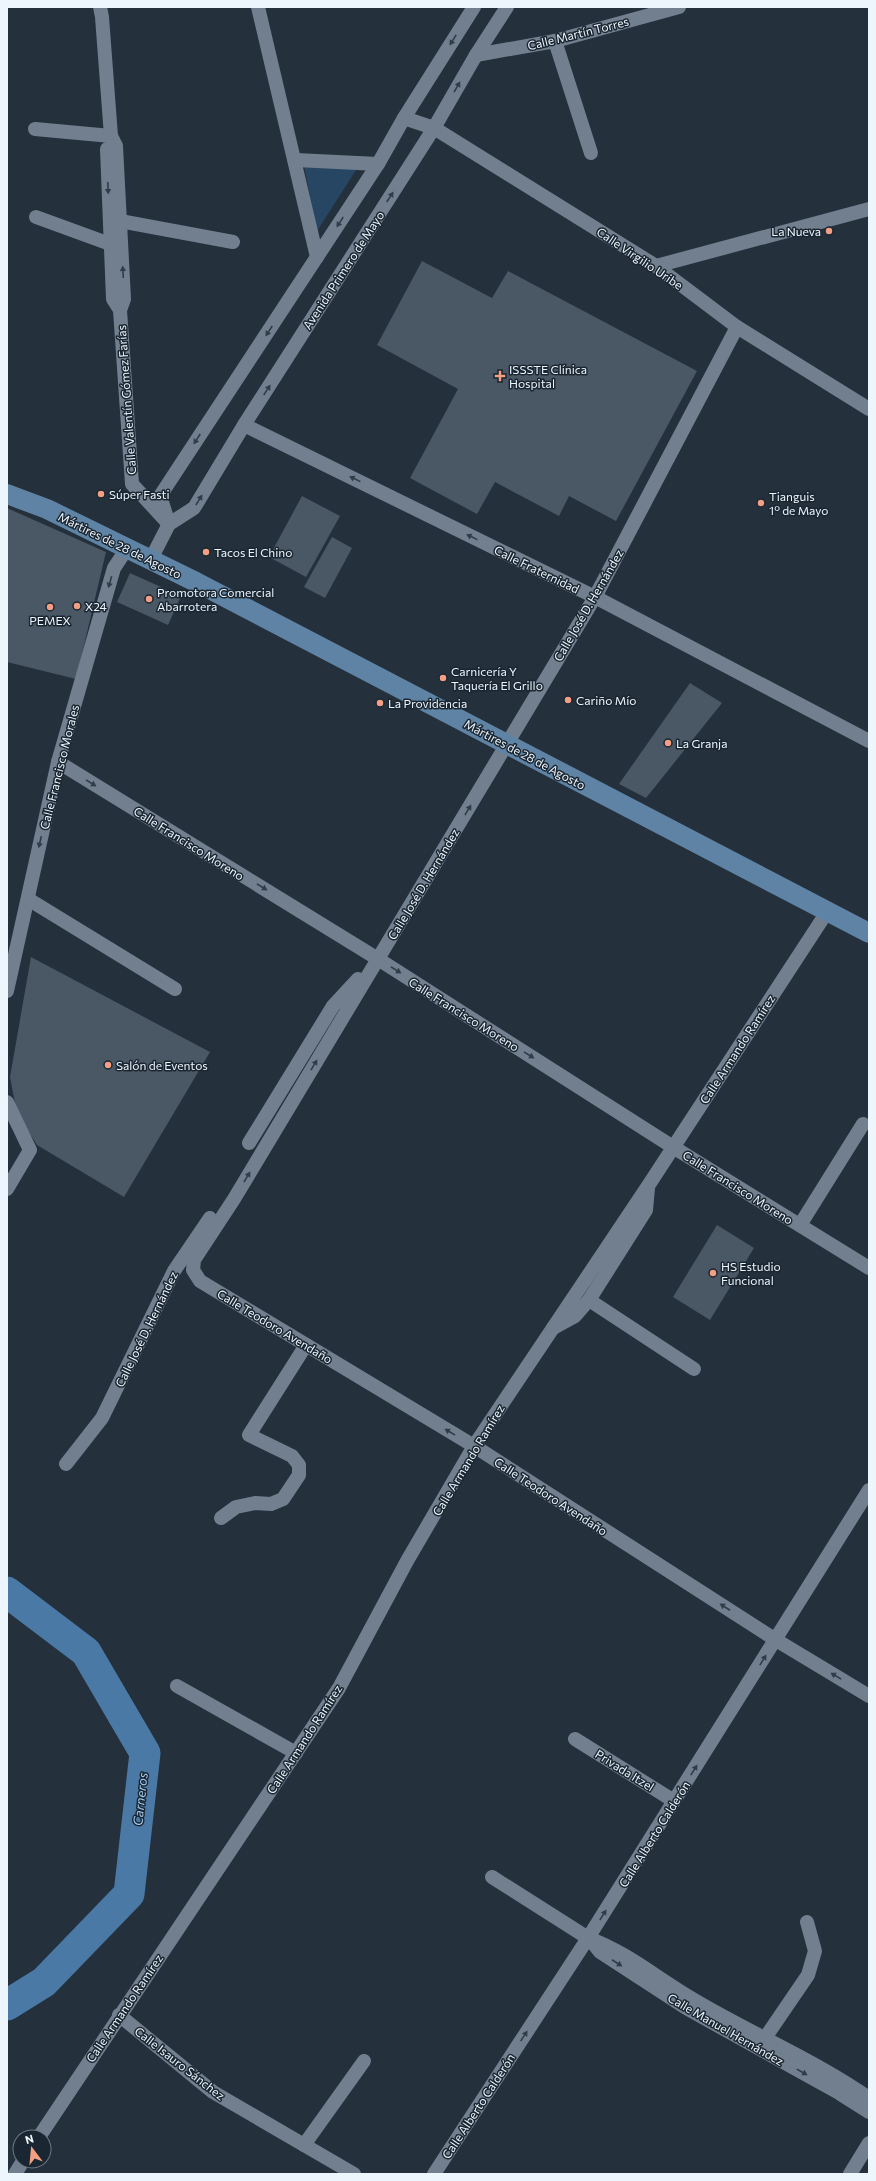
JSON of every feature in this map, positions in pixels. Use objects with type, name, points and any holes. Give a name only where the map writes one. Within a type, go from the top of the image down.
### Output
[{"type":"main road","name":"Mártires de 28 de Agosto","points":[[7,494],[47,509],[151,559],[869,933]]},
{"type":"street","name":"Calle Valentín Gómez Farías","points":[[100,7],[111,136],[116,146],[124,299],[120,310],[132,484],[169,524]]},
{"type":"street","points":[[258,7],[296,160],[317,257]]},
{"type":"street","points":[[151,559],[169,524],[160,496],[378,164],[404,118],[474,7]]},
{"type":"street","name":"Avenida Primero de Mayo","points":[[169,524],[194,508],[244,425],[434,128],[476,55],[507,7]]},
{"type":"street","name":"Calle Martín Torres","points":[[476,55],[555,41],[679,7]]},
{"type":"street","points":[[555,41],[591,153]]},
{"type":"street","name":"Calle Virgilio Uribe","points":[[404,118],[434,128],[656,266],[737,328],[869,409]]},
{"type":"street","points":[[35,129],[111,136]]},
{"type":"street","name":"Calle Valentín Gómez Farías","points":[[111,136],[107,146],[110,244],[113,299],[120,310]]},
{"type":"street","points":[[296,160],[378,164]]},
{"type":"street","points":[[656,266],[869,209]]},
{"type":"street","points":[[36,217],[110,244]]},
{"type":"street","points":[[120,221],[233,242]]},
{"type":"street","name":"Calle José D. Hernández","points":[[193,1270],[194,1260],[234,1199],[595,597],[737,328]]},
{"type":"street","name":"Calle Fraternidad","points":[[244,425],[595,597],[869,741]]},
{"type":"street","name":"Calle Francisco Morales","points":[[7,991],[58,762],[114,568],[128,548]]},
{"type":"street","name":"Calle Francisco Moreno","points":[[58,762],[378,959],[673,1147],[869,1268]]},
{"type":"street","points":[[28,899],[175,989]]},
{"type":"street","name":"Calle Armando Ramírez","points":[[44,2129],[339,1688],[407,1561],[474,1446],[648,1186],[827,912]]},
{"type":"street","name":"Calle José D. Hernández","points":[[249,1143],[333,1006],[378,959]]},
{"type":"street","points":[[7,1102],[30,1150],[7,1189]]},
{"type":"street","points":[[800,1225],[863,1124]]},
{"type":"street","name":"Calle Armando Ramírez","points":[[551,1329],[575,1316],[588,1300],[646,1210],[648,1186]]},
{"type":"street","name":"Calle José D. Hernández","points":[[66,1464],[102,1418],[174,1271],[216,1210],[234,1199]]},
{"type":"street","name":"Calle Teodoro Avendaño","points":[[193,1270],[200,1281],[474,1446],[776,1640],[869,1696]]},
{"type":"street","points":[[588,1300],[694,1369]]},
{"type":"street","points":[[221,1518],[236,1507],[255,1502],[271,1504],[283,1499],[299,1475],[299,1465],[292,1456],[249,1435],[306,1345]]},
{"type":"street","name":"Calle Alberto Calderón","points":[[434,2174],[588,1938],[869,1490]]},
{"type":"street","points":[[177,1686],[296,1753]]},
{"type":"street","name":"Privada Itzel","points":[[575,1739],[674,1801]]},
{"type":"street","name":"Calle Manuel Hernández","points":[[492,1877],[588,1938],[606,1944],[692,1998],[844,2081],[869,2098]]},
{"type":"street","points":[[765,2038],[808,1975],[815,1951],[807,1922]]},
{"type":"street","name":"Calle Manuel Hernández","points":[[588,1938],[600,1952],[686,2008],[838,2092],[869,2112]]},
{"type":"street","name":"Calle Isauro Sánchez","points":[[119,2015],[213,2092],[354,2174]]},
{"type":"street","points":[[304,2145],[364,2062]]},
{"type":"street","points":[[850,2174],[869,2143]]},
{"type":"shaded area","points":[[302,156],[358,167],[317,231]]},
{"type":"building","points":[[422,261],[492,298],[508,271],[697,371],[616,521],[569,496],[559,516],[495,482],[477,514],[410,478],[458,389],[377,345]]},
{"type":"building","points":[[302,496],[340,516],[306,577],[269,557]]},
{"type":"building","name":"PEMEX","points":[[7,508],[106,552],[76,679],[7,662]]},
{"type":"building","points":[[332,537],[352,548],[325,598],[304,587]]},
{"type":"building","name":"Promotora Comercial Abarrotera","points":[[130,573],[181,596],[168,625],[117,602]]},
{"type":"building","name":"La Granja","points":[[690,683],[722,703],[646,798],[619,784]]},
{"type":"building","name":"Salón de Eventos","points":[[31,957],[210,1052],[124,1197],[37,1145],[17,1114],[10,1077]]},
{"type":"building","name":"HS Estudio Funcional","points":[[717,1225],[754,1248],[710,1320],[673,1297]]},
{"type":"waterway","name":"Carneros","points":[[7,1592],[86,1652],[145,1753],[129,1894],[44,1982],[7,2005]]},
{"type":"place","name":"La Nueva","points":[[829,231]]},
{"type":"place","name":"ISSSTE Clínica Hospital","points":[[500,376]]},
{"type":"place","name":"Súper Fasti","points":[[101,494]]},
{"type":"place","name":"Tianguis 1° de Mayo","points":[[761,503]]},
{"type":"place","name":"Tacos El Chino","points":[[206,552]]},
{"type":"place","name":"Promotora Comercial Abarrotera","points":[[149,599]]},
{"type":"place","name":"X24","points":[[77,606]]},
{"type":"place","name":"PEMEX","points":[[50,607]]},
{"type":"place","name":"Carnicería Y Taquería El Grillo","points":[[443,678]]},
{"type":"place","name":"Cariño Mío","points":[[568,700]]},
{"type":"place","name":"La Providencia","points":[[380,703]]},
{"type":"place","name":"La Granja","points":[[668,743]]},
{"type":"place","name":"Salón de Eventos","points":[[108,1065]]},
{"type":"place","name":"HS Estudio Funcional","points":[[713,1273]]}]
